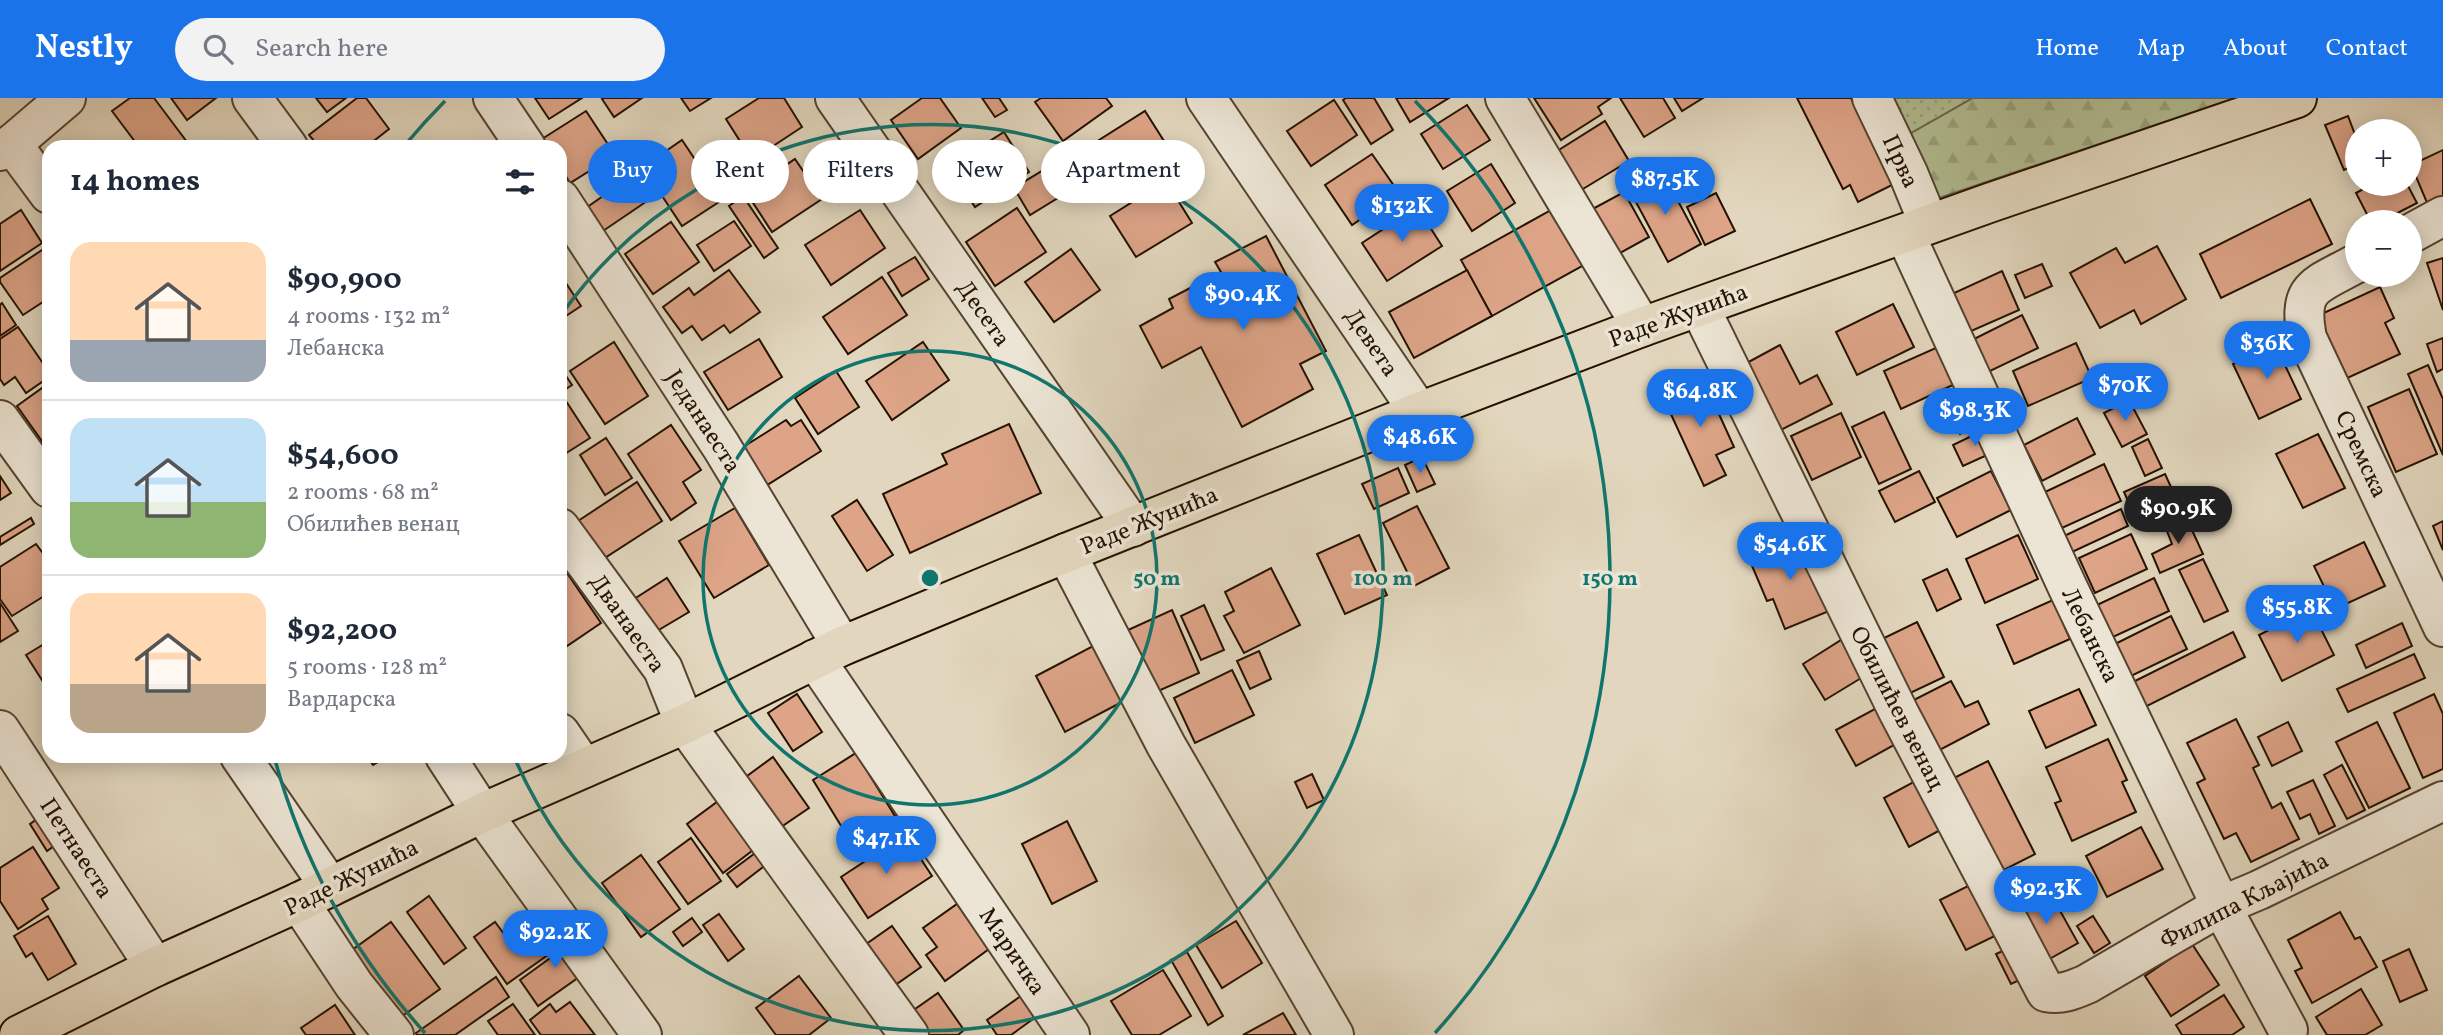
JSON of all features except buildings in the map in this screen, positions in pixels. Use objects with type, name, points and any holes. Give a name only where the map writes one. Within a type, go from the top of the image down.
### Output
[{"type":"main road","name":"Раде Жунића","points":[[19,1035],[155,967],[315,895],[482,813],[685,724],[829,653],[1066,553],[1419,412],[1642,327],[2297,98]]},
{"type":"street","points":[[42,186],[6,147],[66,98]]},
{"type":"street","points":[[252,98],[283,140]]},
{"type":"street","points":[[493,98],[521,140]]},
{"type":"street","name":"Десета","points":[[835,98],[1133,527]]},
{"type":"street","name":"Девета","points":[[1206,98],[1419,412]]},
{"type":"street","points":[[1505,98],[1642,327]]},
{"type":"street","name":"Прва","points":[[1872,98],[1908,173],[1917,229]]},
{"type":"street","name":"Једанаеста","points":[[567,210],[721,446],[829,653]]},
{"type":"street","points":[[2422,227],[2443,216]]},
{"type":"street","name":"Лебанска","points":[[1917,229],[2068,588],[2221,906],[2288,1030]]},
{"type":"street","name":"Сремска","points":[[2345,270],[2310,290],[2302,315],[2307,338],[2443,627]]},
{"type":"street","name":"Обилићев венац","points":[[1700,308],[1899,713],[2046,992]]},
{"type":"street","points":[[0,420],[42,478]]},
{"type":"street","name":"Дванаеста","points":[[567,538],[663,669],[685,724]]},
{"type":"street","name":"Раде Жунића","points":[[1066,553],[1166,745],[1334,1035]]},
{"type":"street","name":"Маричка","points":[[829,653],[1070,1035]]},
{"type":"street","points":[[685,724],[909,1035]]},
{"type":"street","name":"Петнаеста","points":[[0,730],[155,967]]},
{"type":"street","points":[[567,743],[584,768]]},
{"type":"street","points":[[244,763],[315,895],[354,985],[394,1035]]},
{"type":"street","points":[[449,763],[642,1035]]},
{"type":"street","name":"Филипа Кљајића","points":[[2046,992],[2057,995],[2087,984],[2221,906],[2443,801]]},
{"type":"green space","points":[[1874,98],[1973,98],[1899,140]]},
{"type":"green space","points":[[1973,98],[2235,98],[1936,199],[1899,140]]}]
